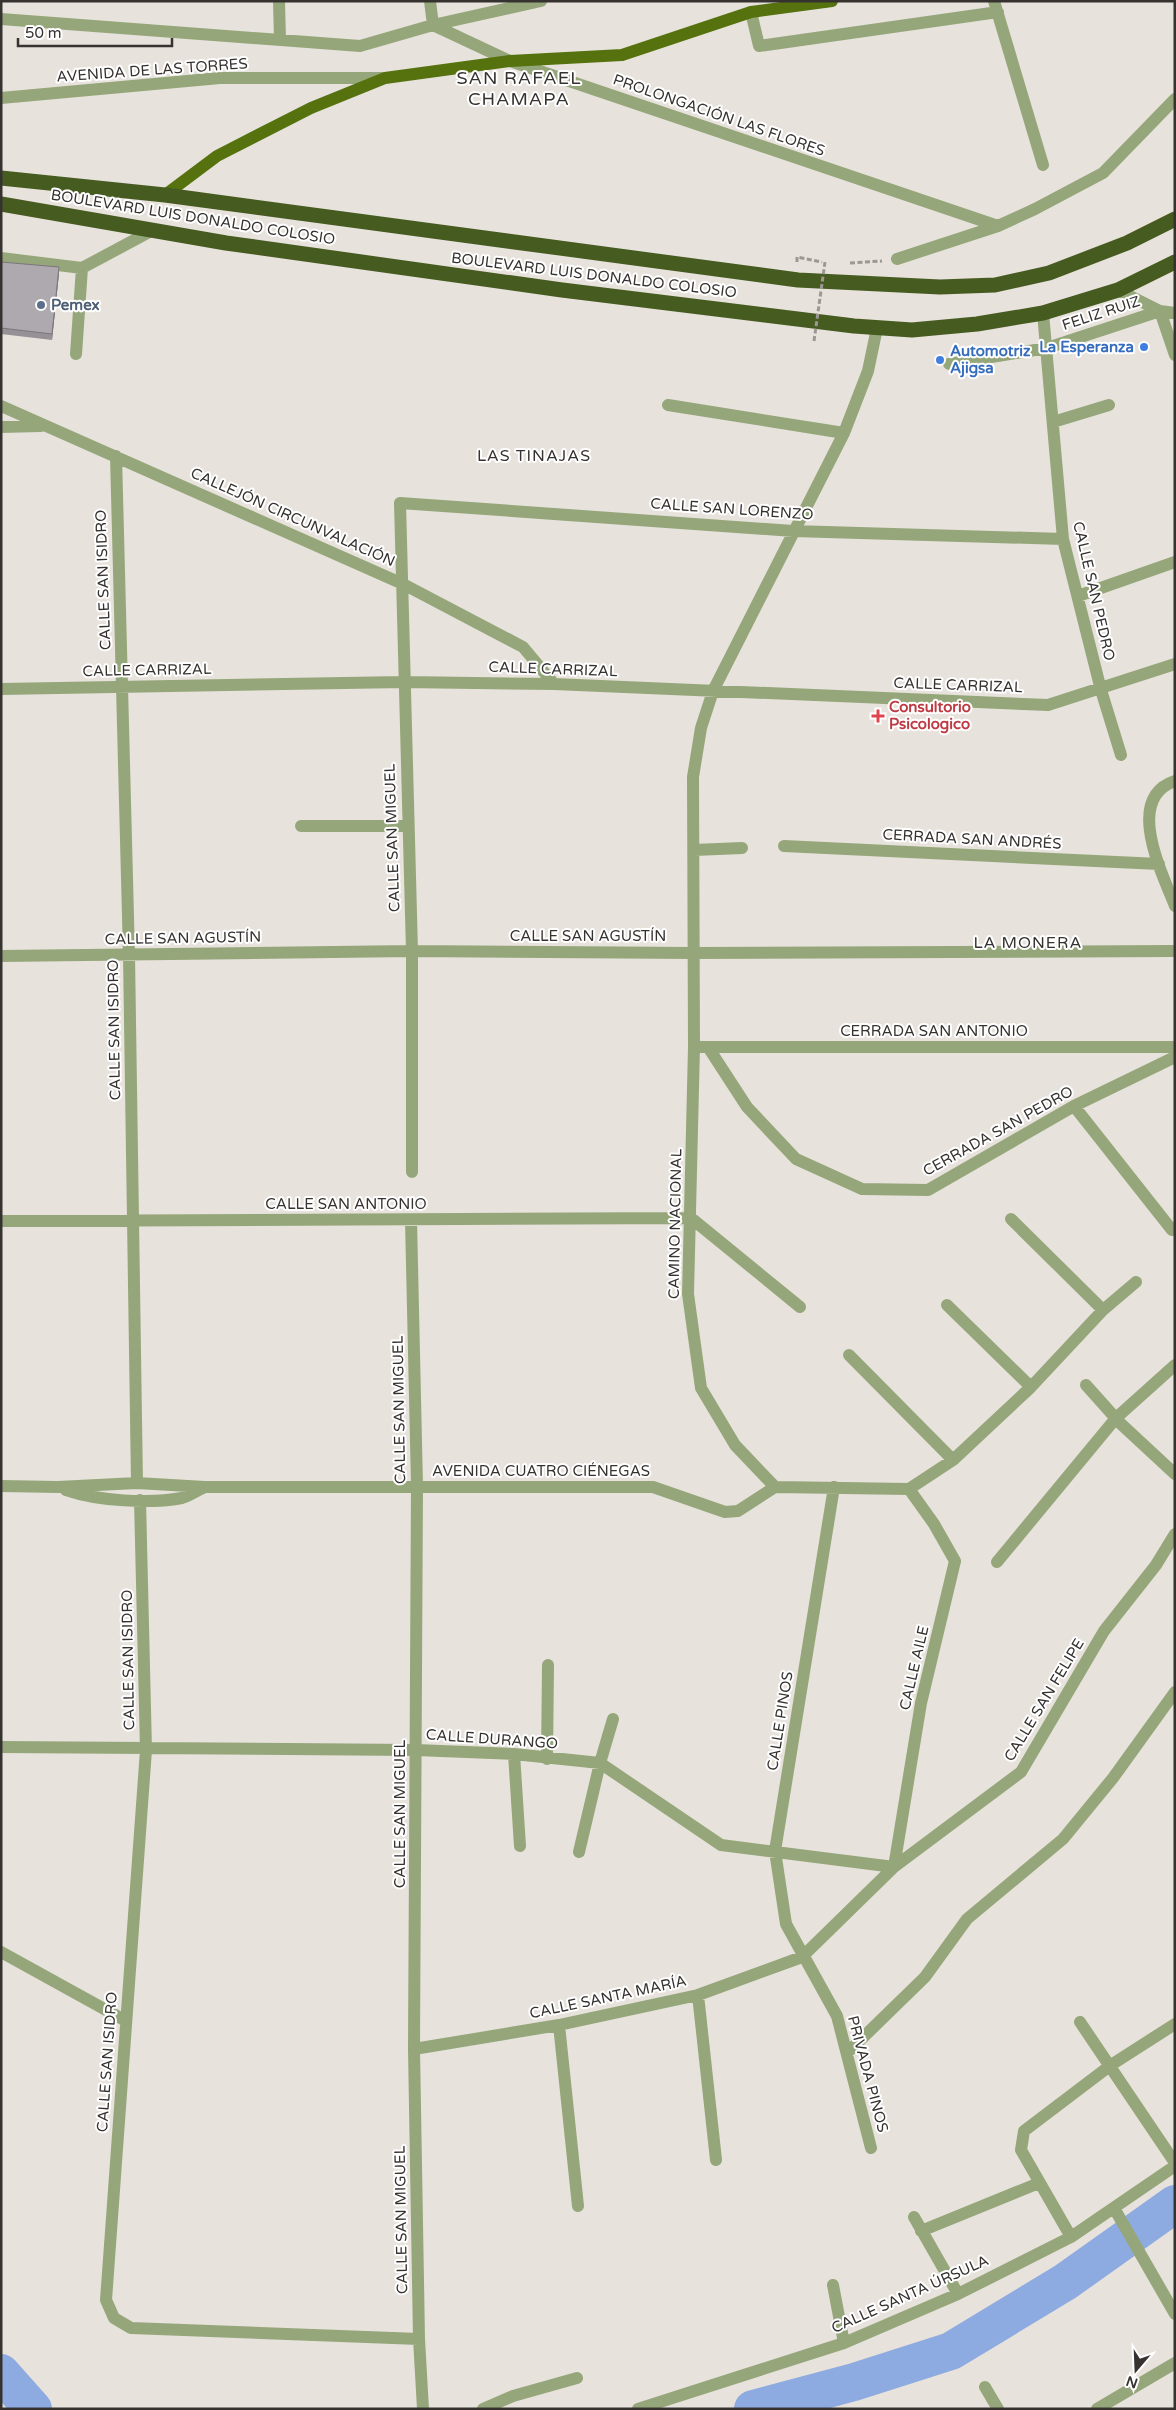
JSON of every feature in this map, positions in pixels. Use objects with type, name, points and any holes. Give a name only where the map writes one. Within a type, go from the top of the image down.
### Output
[{"type":"highway","name":"BOULEVARD LUIS DONALDO COLOSIO","points":[[1,178],[165,195],[798,280],[940,287],[995,285],[1049,273],[1127,242],[1175,219]]},
{"type":"highway","name":"BOULEVARD LUIS DONALDO COLOSIO","points":[[1,204],[226,243],[562,290],[877,328],[912,330],[949,327],[1043,313],[1118,290],[1175,262]]},
{"type":"highway","points":[[1,210],[22,207]]},
{"type":"main road","points":[[165,195],[217,156],[311,108],[385,78],[510,61],[622,55],[751,12],[832,1]]},
{"type":"street","points":[[279,1],[280,40]]},
{"type":"street","points":[[430,1],[433,25]]},
{"type":"street","points":[[1,20],[360,46],[433,25],[541,1]]},
{"type":"street","points":[[751,12],[759,46],[996,6],[1043,165]]},
{"type":"street","name":"PROLONGACIÓN LAS FLORES","points":[[433,25],[510,61],[998,226]]},
{"type":"street","name":"AVENIDA DE LAS TORRES","points":[[1,98],[220,78],[385,78]]},
{"type":"street","points":[[897,260],[998,226],[1103,173],[1175,99]]},
{"type":"street","points":[[1,258],[82,268],[153,230]]},
{"type":"street","points":[[76,354],[82,268]]},
{"type":"street","points":[[1118,290],[1160,311],[1175,355]]},
{"type":"street","name":"FELIZ RUIZ","points":[[949,364],[1047,348],[1160,311],[1175,313]]},
{"type":"street","name":"CALLE SAN PEDRO","points":[[1043,313],[1062,539],[1101,690],[1121,755]]},
{"type":"street","name":"CAMINO NACIONAL","points":[[775,1487],[735,1445],[702,1388],[688,1294],[694,1047],[692,953],[693,777],[701,728],[713,691],[793,530],[844,433],[868,371],[877,328]]},
{"type":"street","points":[[668,405],[844,433]]},
{"type":"street","points":[[1053,422],[1109,405]]},
{"type":"street","name":"CALLEJÓN CIRCUNVALACIÓN","points":[[1,406],[403,584],[523,647],[554,684]]},
{"type":"street","points":[[1,427],[46,426]]},
{"type":"street","name":"CALLE SAN ISIDRO","points":[[116,456],[130,956],[138,1483]]},
{"type":"street","name":"CALLE SAN LORENZO","points":[[400,503],[793,530],[1062,539]]},
{"type":"street","name":"CALLE SAN MIGUEL","points":[[400,503],[412,951],[412,1172]]},
{"type":"street","points":[[1078,596],[1175,562]]},
{"type":"street","name":"CALLE CARRIZAL","points":[[1,688],[404,682],[554,684],[1048,705],[1101,690],[1175,664]]},
{"type":"street","points":[[1175,781],[1164,785],[1156,793],[1150,804],[1149,824],[1159,864],[1175,906]]},
{"type":"street","points":[[301,826],[408,826]]},
{"type":"street","name":"CERRADA SAN ANDRÉS","points":[[784,846],[1159,864]]},
{"type":"street","points":[[694,850],[742,848]]},
{"type":"street","name":"CALLE SAN AGUSTÍN","points":[[1,956],[130,956],[412,951],[692,953],[1175,951]]},
{"type":"street","name":"CERRADA SAN ANTONIO","points":[[694,1047],[1175,1047]]},
{"type":"street","name":"CERRADA SAN PEDRO","points":[[708,1047],[747,1107],[796,1159],[862,1189],[928,1190],[1074,1106],[1175,1057]]},
{"type":"street","points":[[1074,1106],[1172,1230]]},
{"type":"street","points":[[691,1218],[800,1307]]},
{"type":"street","name":"CALLE SAN ANTONIO","points":[[1,1220],[691,1218]]},
{"type":"street","points":[[1011,1219],[1103,1310]]},
{"type":"street","name":"CALLE SAN MIGUEL","points":[[411,1220],[417,1486],[414,2049],[419,2339],[424,2409]]},
{"type":"street","points":[[775,1487],[909,1489],[953,1460],[1031,1387],[1103,1310],[1136,1282]]},
{"type":"street","points":[[946,1305],[1031,1387]]},
{"type":"street","points":[[849,1355],[953,1460]]},
{"type":"street","points":[[997,1562],[1116,1418],[1175,1365]]},
{"type":"street","points":[[1086,1385],[1116,1418],[1175,1474]]},
{"type":"street","name":"AVENIDA CUATRO CIÉNEGAS","points":[[1,1486],[58,1487],[138,1483],[205,1487],[653,1487],[725,1512],[738,1511],[775,1487]]},
{"type":"street","name":"AVENIDA CUATRO CIÉNEGAS","points":[[58,1487],[83,1496],[140,1500],[184,1498],[205,1487]]},
{"type":"street","name":"CALLE PINOS","points":[[802,1956],[786,1924],[775,1850],[834,1487]]},
{"type":"street","name":"CALLE AILE","points":[[894,1867],[921,1703],[955,1561],[934,1524],[909,1489]]},
{"type":"street","name":"CALLE SAN ISIDRO","points":[[140,1500],[146,1750],[106,2300],[114,2318],[131,2328],[419,2339]]},
{"type":"street","name":"CALLE SAN FELIPE","points":[[802,1956],[894,1867],[1021,1772],[1104,1631],[1156,1565],[1175,1534]]},
{"type":"street","points":[[546,1759],[548,1665]]},
{"type":"street","points":[[848,2052],[925,1977],[967,1919],[1063,1839],[1113,1778],[1175,1692]]},
{"type":"street","points":[[579,1852],[600,1763],[613,1719]]},
{"type":"street","name":"CALLE DURANGO","points":[[1,1747],[146,1750],[416,1750],[514,1754],[546,1759],[600,1763],[721,1844],[894,1867]]},
{"type":"street","points":[[514,1754],[520,1846]]},
{"type":"street","points":[[1,1952],[126,2021]]},
{"type":"street","name":"PRIVADA PINOS","points":[[802,1956],[836,2016],[848,2052],[871,2148]]},
{"type":"street","name":"CALLE SANTA MARÍA","points":[[414,2049],[559,2025],[698,1995],[802,1956]]},
{"type":"street","points":[[698,1995],[716,2160]]},
{"type":"street","points":[[1080,2022],[1111,2065],[1175,2164]]},
{"type":"street","points":[[1071,2238],[1021,2150],[1024,2132],[1111,2065],[1175,2024]]},
{"type":"street","points":[[559,2025],[578,2206]]},
{"type":"street","name":"CALLE SANTA ÚRSULA","points":[[638,2409],[844,2343],[958,2294],[1071,2238],[1175,2164]]},
{"type":"street","points":[[922,2231],[1039,2183]]},
{"type":"street","points":[[1114,2208],[1175,2314]]},
{"type":"street","points":[[914,2217],[958,2294]]},
{"type":"street","points":[[833,2285],[844,2343]]},
{"type":"street","points":[[1098,2409],[1175,2363]]},
{"type":"street","points":[[483,2409],[513,2396],[577,2378]]},
{"type":"street","points":[[985,2388],[998,2409]]},
{"type":"path","points":[[797,257],[825,262],[814,340]]},
{"type":"building","points":[[1,262],[59,267],[52,334],[1,328]]},
{"type":"waterway","points":[[753,2409],[854,2382],[951,2351],[1065,2282],[1175,2204]]},
{"type":"waterway","points":[[1,2373],[33,2409]]},
{"type":"place","name":"Pemex","points":[[41,305]]},
{"type":"place","name":"La Esperanza","points":[[1144,347]]},
{"type":"place","name":"Automotriz Ajigsa","points":[[940,360]]},
{"type":"place","name":"Consultorio Psicologico","points":[[878,716]]},
{"type":"district","name":"SAN RAFAEL CHAMAPA","points":[[519,88]]},
{"type":"district","name":"LAS TINAJAS","points":[[534,456]]},
{"type":"district","name":"LA MONERA","points":[[1028,943]]}]
